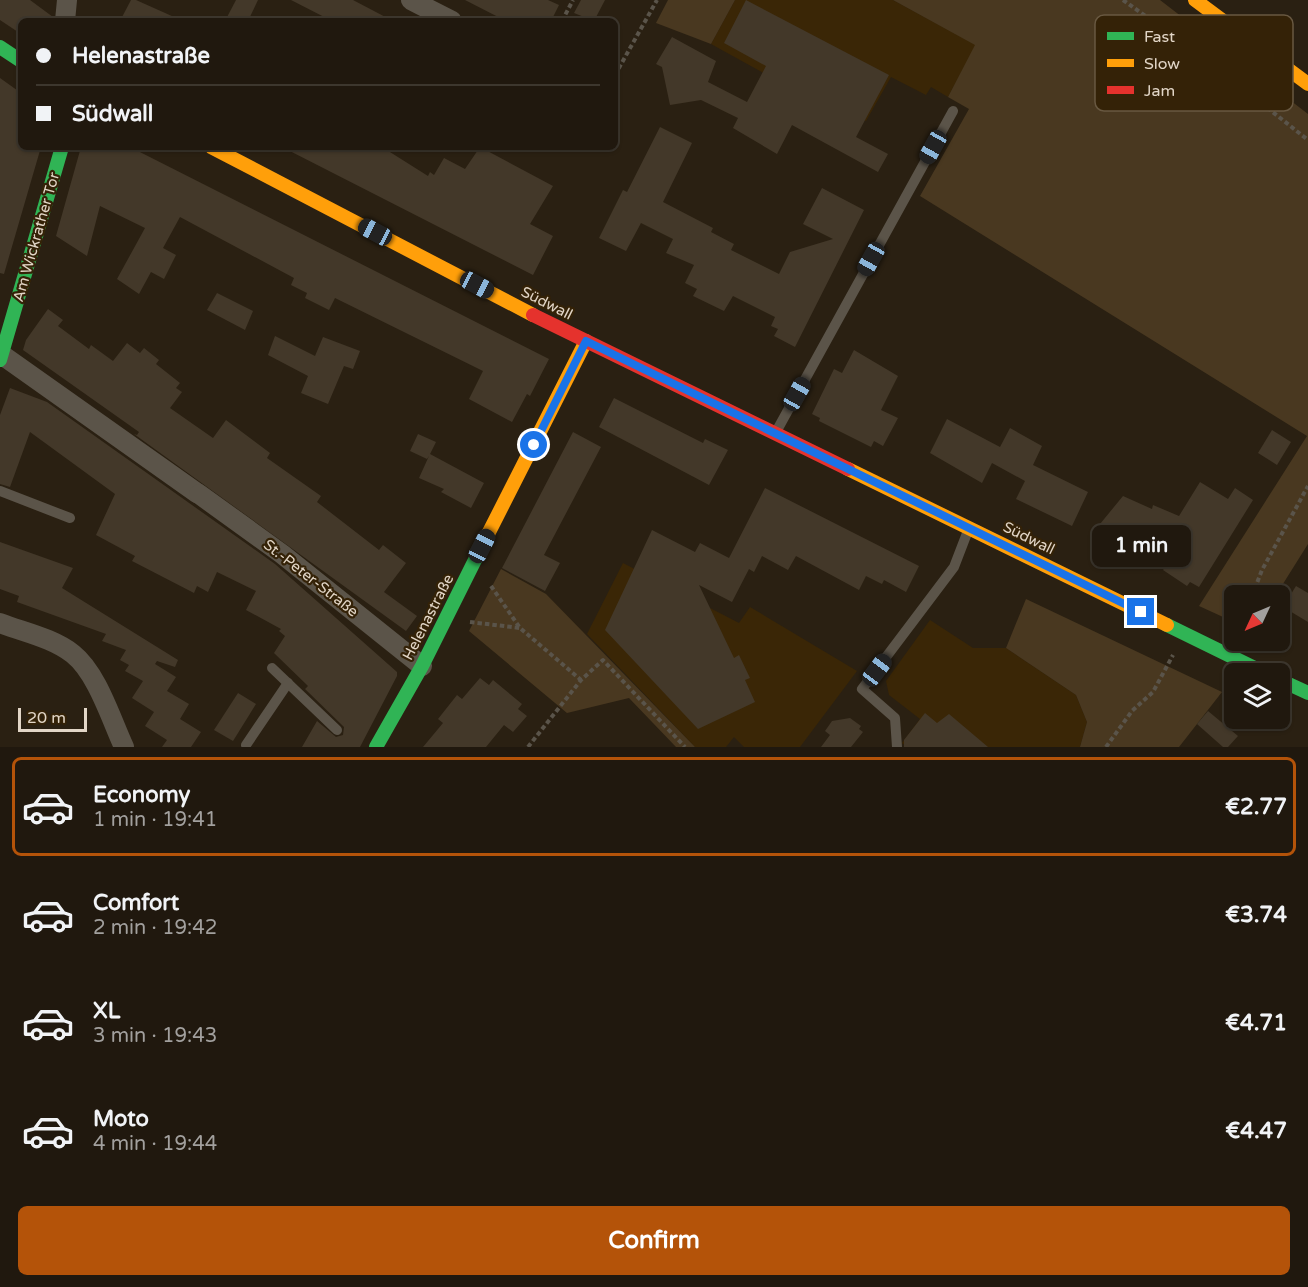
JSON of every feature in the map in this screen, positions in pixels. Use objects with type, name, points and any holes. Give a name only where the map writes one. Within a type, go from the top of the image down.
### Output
[{"type":"street","points":[[65,18],[67,0]]},
{"type":"street","points":[[1195,0],[1215,15]]},
{"type":"street","points":[[421,2],[447,18]]},
{"type":"street","points":[[0,47],[18,60]]},
{"type":"street","points":[[1293,73],[1308,84]]},
{"type":"street","name":"Am Wickrather Tor","points":[[1,357],[5,325],[61,150]]},
{"type":"street","name":"Südwall","points":[[218,150],[586,341],[1245,663]]},
{"type":"street","name":"Helenastraße","points":[[376,747],[422,666],[586,341]]},
{"type":"street","name":"St.-Peter-Straße","points":[[1,357],[282,554],[422,666]]},
{"type":"street","points":[[0,623],[52,643],[73,654],[89,671],[124,747]]},
{"type":"street","points":[[1290,685],[1308,693]]},
{"type":"lane","points":[[776,433],[953,111]]},
{"type":"lane","points":[[0,491],[70,518]]},
{"type":"lane","points":[[897,747],[895,718],[862,689],[954,567],[970,528]]},
{"type":"lane","points":[[272,668],[337,730]]},
{"type":"lane","points":[[246,745],[288,683]]},
{"type":"path","points":[[564,18],[573,0]]},
{"type":"path","points":[[618,70],[657,0]]},
{"type":"path","points":[[1123,0],[1144,15]]},
{"type":"path","points":[[1271,111],[1308,141]]},
{"type":"path","points":[[1256,585],[1262,570],[1308,486]]},
{"type":"path","points":[[474,562],[520,628],[581,680]]},
{"type":"path","points":[[446,618],[520,628]]},
{"type":"path","points":[[1106,747],[1132,711],[1153,692],[1184,633]]},
{"type":"path","points":[[528,747],[581,680],[603,660],[686,747]]},
{"type":"shaded area","points":[[668,0],[735,0],[711,44],[656,23]]},
{"type":"shaded area","points":[[735,0],[893,0],[976,45],[948,97],[931,87],[926,95],[891,77],[866,121],[856,116],[852,122],[711,44]]},
{"type":"shaded area","points":[[893,0],[1160,0],[1179,15],[1095,15],[1095,111],[1293,111],[1293,102],[1308,114],[1308,544],[1282,585],[1224,585],[1224,617],[1199,606],[1307,436],[920,196],[969,109],[948,97],[975,45]]},
{"type":"shaded area","points":[[623,563],[739,623],[750,607],[857,671],[800,747],[744,747],[734,737],[726,747],[695,747],[587,634]]},
{"type":"shaded area","points":[[501,569],[546,594],[695,747],[676,747],[629,698],[567,713],[469,631]]},
{"type":"shaded area","points":[[1026,599],[1222,692],[1179,747],[1080,747],[1087,722],[1076,695],[1006,648]]},
{"type":"shaded area","points":[[930,620],[973,648],[1006,648],[1076,695],[1087,722],[1080,747],[907,747],[902,743],[920,719],[889,695],[886,681]]},
{"type":"building","points":[[0,0],[30,0],[53,17],[18,18],[18,32],[0,20]]},
{"type":"building","points":[[131,0],[136,0],[176,18],[122,18]]},
{"type":"building","points":[[236,0],[258,0],[249,18],[227,18]]},
{"type":"building","points":[[291,0],[353,0],[387,18],[326,18]]},
{"type":"building","points":[[465,0],[548,0],[559,5],[552,18],[500,18]]},
{"type":"building","points":[[581,0],[605,0],[596,18],[586,18],[574,13]]},
{"type":"building","points":[[746,0],[889,75],[856,137],[888,154],[878,172],[792,125],[777,154],[733,128],[738,118],[701,100],[670,105],[662,67],[656,64],[672,37],[716,61],[708,82],[747,102],[766,66],[724,43]]},
{"type":"building","points":[[0,78],[18,91],[18,150],[40,150],[4,274],[0,273]]},
{"type":"building","points":[[660,127],[692,143],[663,202],[713,228],[711,232],[734,244],[731,250],[779,274],[790,252],[833,239],[803,224],[822,188],[864,210],[795,347],[774,336],[778,329],[771,326],[775,317],[733,296],[724,311],[693,296],[697,289],[685,283],[694,265],[666,253],[673,239],[641,223],[626,251],[599,238],[623,190],[627,192]]},
{"type":"building","points":[[80,150],[136,150],[549,359],[530,396],[527,394],[512,422],[469,399],[483,371],[335,298],[329,310],[305,298],[307,293],[291,285],[294,278],[180,217],[163,248],[176,255],[164,279],[151,272],[139,294],[117,279],[145,228],[100,206],[87,256],[56,236]]},
{"type":"building","points":[[288,150],[387,150],[428,176],[430,172],[434,175],[444,158],[465,169],[478,150],[486,150],[553,186],[530,224],[553,236],[533,275]]},
{"type":"building","points":[[217,293],[253,311],[245,330],[207,310]]},
{"type":"building","points":[[48,309],[63,320],[58,326],[89,349],[91,345],[113,361],[127,343],[140,353],[144,348],[159,360],[156,364],[180,383],[176,388],[182,392],[170,408],[213,438],[226,420],[270,453],[267,458],[321,496],[317,502],[379,550],[383,545],[406,563],[384,592],[417,616],[406,631],[134,434],[137,435],[139,432],[23,350],[26,340]]},
{"type":"building","points":[[275,336],[315,356],[323,337],[360,351],[353,369],[344,366],[328,404],[301,393],[308,376],[268,355]]},
{"type":"building","points":[[854,350],[898,376],[881,410],[898,418],[883,446],[874,441],[871,447],[819,421],[820,418],[812,414],[834,369],[842,373]]},
{"type":"building","points":[[10,388],[47,402],[275,564],[397,672],[360,747],[302,747],[317,721],[336,737],[343,735],[344,727],[305,689],[308,686],[274,653],[285,636],[279,631],[281,629],[246,610],[256,591],[217,572],[208,592],[197,586],[194,593],[132,561],[135,556],[96,535],[115,494],[30,432],[10,487],[0,484],[0,415]]},
{"type":"building","points":[[614,398],[703,443],[705,439],[728,450],[709,485],[599,427]]},
{"type":"building","points":[[947,419],[1000,447],[1010,428],[1042,446],[1033,465],[1088,492],[1072,526],[1016,499],[1025,481],[992,463],[982,483],[930,453]]},
{"type":"building","points":[[1272,430],[1291,442],[1277,465],[1258,453]]},
{"type":"building","points":[[573,432],[601,447],[544,555],[560,563],[545,591],[502,568]]},
{"type":"building","points":[[418,434],[436,442],[430,454],[484,483],[471,508],[441,492],[444,489],[419,478],[429,456],[427,459],[410,451]]},
{"type":"building","points":[[1200,482],[1228,499],[1235,488],[1253,500],[1199,587],[1190,582],[1187,586],[1163,570],[1175,554],[1141,533],[1130,554],[1091,535],[1123,496],[1152,509],[1153,505],[1179,516]]},
{"type":"building","points":[[765,488],[919,566],[906,592],[884,580],[882,584],[866,576],[859,590],[796,556],[788,570],[762,556],[754,572],[749,569],[732,602],[699,585],[734,658],[739,655],[750,678],[745,680],[755,702],[698,729],[605,630],[652,530],[695,552],[700,543],[729,558]]},
{"type":"building","points":[[0,542],[73,568],[62,588],[178,660],[175,667],[157,661],[155,664],[176,677],[167,691],[189,704],[180,719],[201,732],[191,747],[162,747],[167,740],[145,726],[154,712],[132,698],[143,681],[125,671],[129,665],[120,660],[126,650],[102,641],[106,634],[17,602],[19,596],[0,589]]},
{"type":"building","points":[[1296,586],[1308,593],[1308,622],[1290,611],[1290,596]]},
{"type":"building","points":[[480,678],[489,685],[493,680],[522,704],[518,709],[527,716],[513,732],[504,725],[486,747],[423,747],[443,723],[438,719],[457,695],[462,699]]},
{"type":"building","points":[[238,693],[256,704],[233,741],[214,730]]},
{"type":"building","points":[[1208,711],[1224,724],[1224,729],[1230,729],[1238,736],[1228,747],[1223,747],[1197,724]]},
{"type":"building","points":[[925,713],[937,723],[949,714],[988,747],[904,747],[904,740]]},
{"type":"building","points":[[850,718],[861,726],[859,729],[863,732],[851,747],[821,747],[830,735],[825,731],[832,721]]},
{"type":"traffic: fast","points":[[0,47],[18,59]]},
{"type":"traffic: fast","points":[[0,360],[61,150]]},
{"type":"traffic: fast","points":[[376,747],[422,666],[485,540]]},
{"type":"traffic: fast","points":[[1167,625],[1245,663]]},
{"type":"traffic: fast","points":[[1290,685],[1308,693]]},
{"type":"traffic: slow","points":[[1195,0],[1215,15]]},
{"type":"traffic: slow","points":[[1293,73],[1308,84]]},
{"type":"traffic: slow","points":[[217,150],[533,315]]},
{"type":"traffic: slow","points":[[485,540],[586,341]]},
{"type":"traffic: slow","points":[[848,469],[1167,625]]},
{"type":"traffic: jam","points":[[533,315],[848,469]]},
{"type":"route","points":[[534,445],[586,341],[1141,612]]}]
